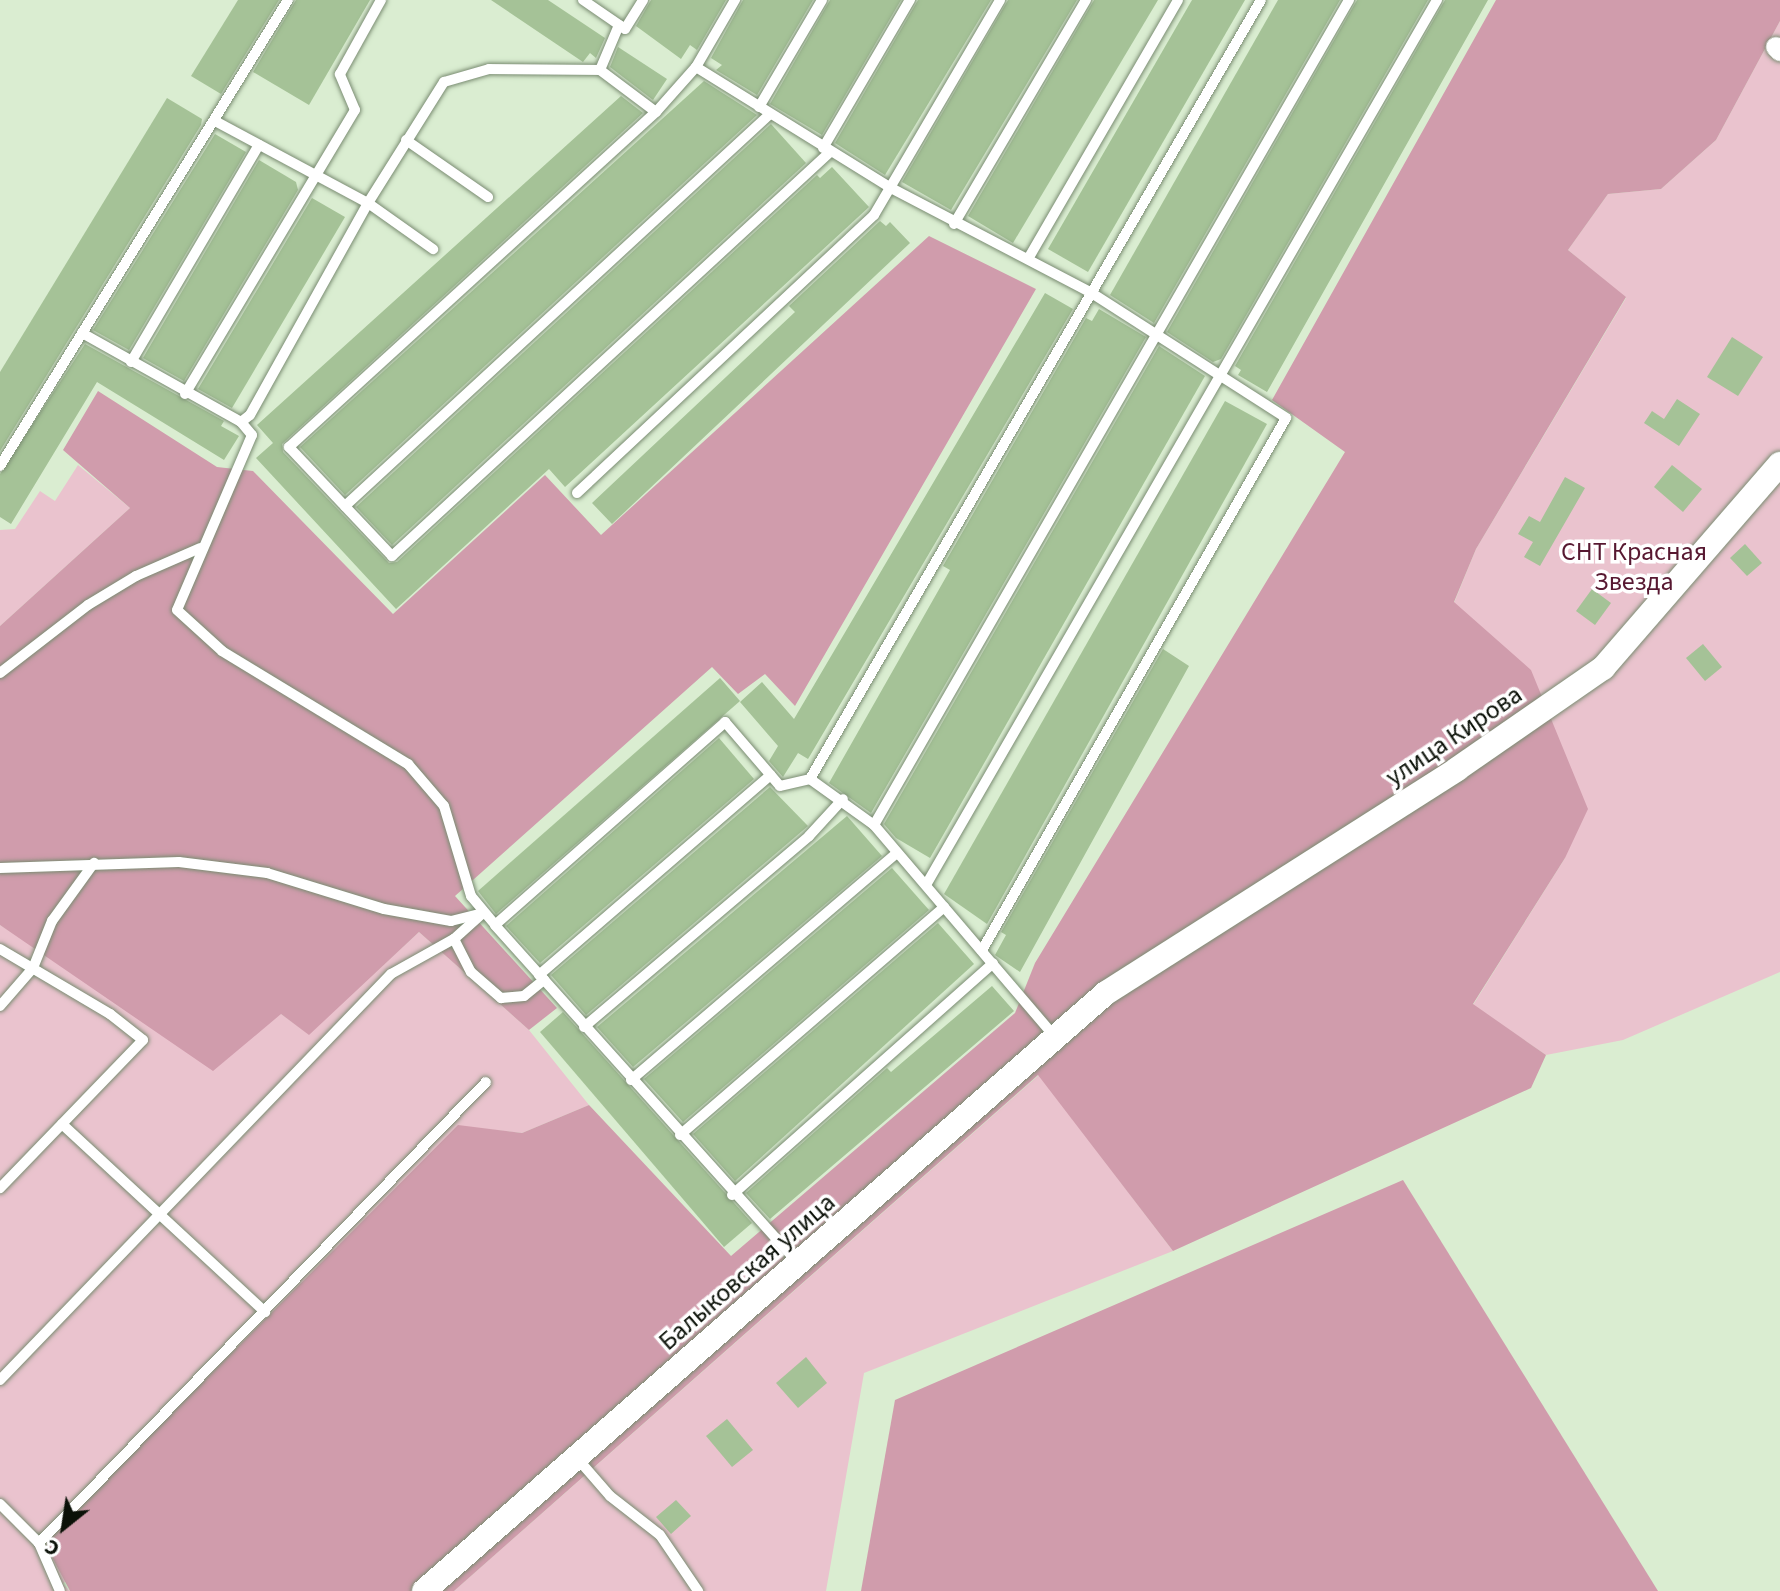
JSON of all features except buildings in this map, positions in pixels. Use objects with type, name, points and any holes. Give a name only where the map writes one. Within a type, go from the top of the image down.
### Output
[{"type":"street","name":"улица Кирова","points":[[1106,993],[1457,769],[1603,668],[1780,464]]},
{"type":"street","name":"Балыковская улица","points":[[424,1591],[576,1456],[800,1265],[1106,993]]},
{"type":"lane","points":[[0,466],[288,0]]},
{"type":"lane","points":[[185,394],[355,110],[340,74],[381,0]]},
{"type":"lane","points":[[583,0],[625,29],[643,0]]},
{"type":"lane","points":[[735,0],[696,67],[656,112],[289,447],[392,556],[826,150],[910,0]]},
{"type":"lane","points":[[759,107],[822,0]]},
{"type":"lane","points":[[577,493],[874,215],[1000,0]]},
{"type":"lane","points":[[954,224],[1086,0]]},
{"type":"lane","points":[[1028,259],[1178,0]]},
{"type":"lane","points":[[810,779],[1261,0]]},
{"type":"lane","points":[[874,825],[1153,334],[1349,0]]},
{"type":"lane","points":[[926,885],[1437,0]]},
{"type":"lane","points":[[600,70],[619,25]]},
{"type":"lane","points":[[696,67],[826,150],[954,224],[1090,292],[1286,418],[982,950]]},
{"type":"lane","points":[[241,422],[250,415],[368,203],[444,82],[489,69],[600,70],[656,112]]},
{"type":"lane","points":[[345,506],[770,114]]},
{"type":"lane","points":[[215,121],[368,203],[433,249]]},
{"type":"lane","points":[[406,140],[488,197]]},
{"type":"lane","points":[[131,362],[259,145]]},
{"type":"lane","points":[[82,333],[185,394],[241,422],[252,435],[200,548],[177,610],[222,651],[408,764],[444,806],[471,896],[732,1195],[800,1265]]},
{"type":"lane","points":[[0,673],[88,605],[136,576],[200,548]]},
{"type":"lane","points":[[495,925],[725,722],[780,786],[810,779],[843,799],[874,825],[1055,1038]]},
{"type":"lane","points":[[454,939],[471,972],[501,998],[524,996],[771,775]]},
{"type":"lane","points":[[584,1027],[809,836],[843,799]]},
{"type":"lane","points":[[631,1080],[896,854]]},
{"type":"lane","points":[[0,868],[179,862],[267,873],[384,909],[451,921],[484,912]]},
{"type":"lane","points":[[0,1006],[33,968],[52,921],[94,863]]},
{"type":"lane","points":[[680,1135],[944,907]]},
{"type":"lane","points":[[0,1380],[391,974],[454,939],[484,912]]},
{"type":"lane","points":[[0,949],[143,1040],[0,1188]]},
{"type":"lane","points":[[732,1195],[993,963]]},
{"type":"lane","points":[[39,1543],[486,1082]]},
{"type":"lane","points":[[62,1124],[265,1312]]},
{"type":"lane","points":[[576,1456],[610,1496],[660,1535],[698,1591]]},
{"type":"lane","points":[[0,1504],[39,1543],[60,1591]]},
{"type":"green space","name":"СНТ Красная Звезда","points":[[1780,21],[1780,972],[1623,1040],[1546,1055],[1473,1005],[1565,858],[1454,603],[1476,549],[1626,298],[1568,250],[1608,194],[1661,189],[1716,140]]},
{"type":"green space","points":[[78,465],[130,508],[0,626],[0,530],[15,529],[40,491],[55,501]]},
{"type":"green space","points":[[0,925],[32,945],[281,1014],[309,1034],[419,932],[529,1030],[589,1105],[522,1133],[458,1126],[310,1278],[63,1584],[70,1591],[0,1591]]},
{"type":"green space","points":[[1039,1075],[1173,1251],[864,1373],[826,1591],[454,1591]]},
{"type":"shaded area","points":[[1496,0],[1780,0],[1780,21],[1716,140],[1661,189],[1608,194],[1568,250],[1626,297],[1476,549],[1454,602],[1531,670],[1588,809],[1565,858],[1473,1004],[1546,1055],[1531,1088],[1173,1251],[1038,1075],[454,1591],[70,1591],[44,1542],[458,1125],[522,1133],[589,1105],[731,1256],[1015,1013],[1035,963],[1345,452],[1272,400]]},
{"type":"shaded area","points":[[929,236],[1036,289],[795,706],[765,674],[738,694],[712,667],[455,896],[557,1008],[529,1030],[419,932],[309,1035],[281,1014],[213,1071],[0,925],[0,626],[130,508],[63,450],[98,391],[217,467],[253,471],[393,614],[545,475],[601,535]]},
{"type":"shaded area","points":[[1403,1180],[1658,1591],[861,1591],[895,1400]]}]
